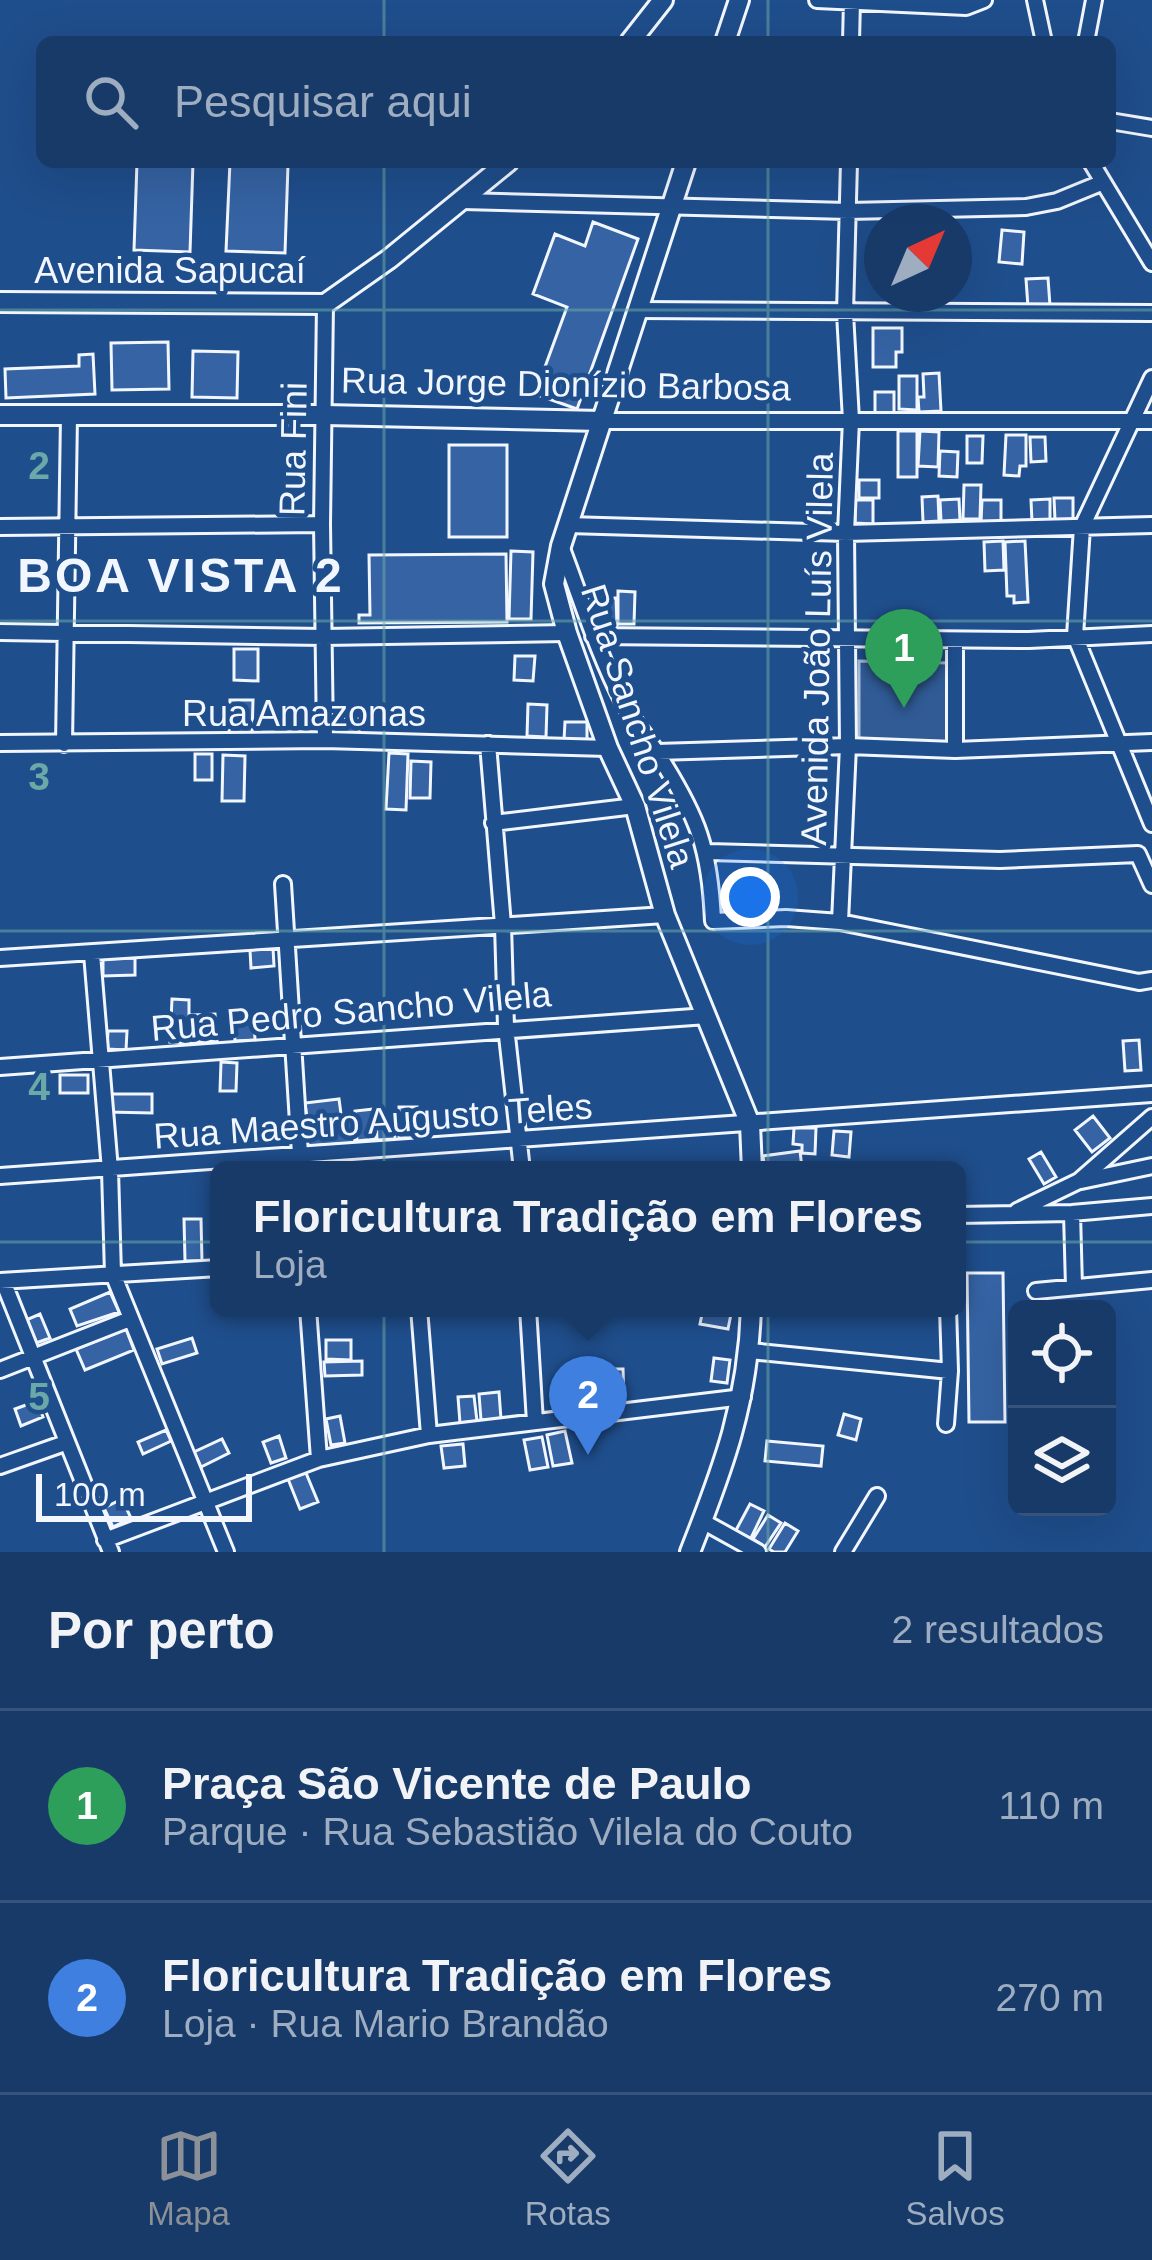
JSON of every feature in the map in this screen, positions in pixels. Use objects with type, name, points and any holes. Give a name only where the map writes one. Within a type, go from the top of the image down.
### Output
[{"type":"main road","points":[[635,36],[662,0]]},
{"type":"main road","points":[[727,36],[739,0]]},
{"type":"main road","name":"Avenida Sapucaí","points":[[0,302],[325,304],[501,168]]},
{"type":"main road","name":"Rua Sancho Vilela","points":[[684,168],[561,546],[554,584],[608,748],[635,806],[664,915],[750,1124],[752,1161]]},
{"type":"main road","name":"Rua Jorge Dionízio Barbosa","points":[[0,415],[602,421]]},
{"type":"main road","points":[[690,1552],[735,1434],[752,1317]]},
{"type":"street","points":[[818,0],[966,7],[984,0]]},
{"type":"street","points":[[1036,0],[1043,36]]},
{"type":"street","points":[[1087,36],[1094,0]]},
{"type":"street","points":[[851,36],[852,2]]},
{"type":"street","points":[[1116,122],[1152,128]]},
{"type":"street","name":"Avenida João Luís Vilela","points":[[840,922],[848,746],[846,533],[851,420],[845,313],[849,168]]},
{"type":"street","points":[[1093,168],[1152,263]]},
{"type":"street","points":[[463,201],[848,211],[1026,207],[1057,201],[1101,182]]},
{"type":"street","name":"Rua Fini","points":[[325,304],[325,740]]},
{"type":"street","points":[[637,310],[1152,313]]},
{"type":"street","points":[[1152,378],[1082,527],[1075,636],[1152,824]]},
{"type":"street","points":[[64,743],[69,416]]},
{"type":"street","name":"Rua Jorge Dionízio Barbosa","points":[[602,421],[1152,421]]},
{"type":"street","points":[[0,527],[322,524]]},
{"type":"street","points":[[568,525],[846,533],[1152,525]]},
{"type":"street","points":[[561,546],[623,704],[683,796],[708,852],[712,921],[840,922],[1139,982],[1152,980]]},
{"type":"street","points":[[0,632],[324,637],[567,633]]},
{"type":"street","points":[[593,635],[955,640],[1152,634]]},
{"type":"street","points":[[955,640],[955,750]]},
{"type":"street","name":"Rua Amazonas","points":[[0,743],[325,740],[608,748]]},
{"type":"street","points":[[657,752],[848,746],[955,750],[1152,742]]},
{"type":"street","points":[[488,744],[506,1027],[522,1161]]},
{"type":"street","points":[[493,823],[635,806]]},
{"type":"street","points":[[708,852],[1000,860],[1138,854],[1152,842]]},
{"type":"street","points":[[1138,854],[1152,885]]},
{"type":"street","points":[[284,884],[301,1161]]},
{"type":"street","points":[[0,958],[664,915]]},
{"type":"street","points":[[92,954],[110,1170],[113,1274],[226,1552]]},
{"type":"street","name":"Rua Pedro Sancho Vilela","points":[[0,1067],[707,1016]]},
{"type":"street","name":"Rua Maestro Augusto Teles","points":[[319,1161],[521,1139],[1152,1094]]},
{"type":"street","points":[[1079,1181],[1152,1118]]},
{"type":"street","name":"Rua Maestro Augusto Teles","points":[[0,1176],[210,1166]]},
{"type":"street","points":[[1007,1216],[1079,1181],[1152,1166]]},
{"type":"street","points":[[966,1215],[1152,1206]]},
{"type":"street","points":[[1072,1213],[1074,1287]]},
{"type":"street","points":[[210,1269],[2,1281],[108,1546],[205,1501],[319,1459],[429,1435],[743,1397]]},
{"type":"street","points":[[1036,1291],[1152,1280]]},
{"type":"street","points":[[309,1317],[319,1459]]},
{"type":"street","points":[[420,1317],[429,1435]]},
{"type":"street","points":[[529,1317],[535,1422]]},
{"type":"street","points":[[946,1424],[948,1317]]},
{"type":"street","points":[[0,1370],[130,1319]]},
{"type":"street","points":[[750,1351],[950,1371]]},
{"type":"street","points":[[0,1466],[65,1443]]},
{"type":"street","points":[[843,1552],[878,1496]]},
{"type":"street","points":[[702,1522],[758,1552]]},
{"type":"shaded area","points":[[859,661],[949,663],[948,755],[859,754]]},
{"type":"building","points":[[137,168],[193,168],[190,252],[134,250]]},
{"type":"building","points":[[230,168],[288,168],[285,253],[226,251]]},
{"type":"building","points":[[593,222],[638,239],[577,409],[535,394],[567,307],[533,294],[555,234],[585,246]]},
{"type":"building","points":[[1002,230],[1024,232],[1022,264],[999,262]]},
{"type":"building","points":[[1048,278],[1050,306],[1028,307],[1026,279]]},
{"type":"building","points":[[873,328],[902,328],[902,352],[896,352],[896,367],[873,367]]},
{"type":"building","points":[[168,342],[169,389],[112,390],[111,343]]},
{"type":"building","points":[[193,351],[238,352],[237,398],[192,397]]},
{"type":"building","points":[[93,354],[95,394],[6,398],[5,369],[79,366],[79,355]]},
{"type":"building","points":[[939,373],[941,411],[919,412],[923,374]]},
{"type":"building","points":[[899,376],[917,376],[917,410],[899,409]]},
{"type":"building","points":[[875,392],[894,392],[894,414],[875,414]]},
{"type":"building","points":[[898,431],[917,431],[917,477],[898,477]]},
{"type":"building","points":[[920,431],[939,432],[938,467],[918,466]]},
{"type":"building","points":[[1006,435],[1026,435],[1026,466],[1020,466],[1019,476],[1004,475]]},
{"type":"building","points":[[967,436],[983,436],[982,463],[967,463]]},
{"type":"building","points":[[1030,437],[1045,437],[1046,461],[1031,462]]},
{"type":"building","points":[[449,445],[507,445],[507,537],[449,537]]},
{"type":"building","points":[[940,451],[958,452],[957,477],[939,476]]},
{"type":"building","points":[[859,480],[879,480],[879,498],[859,498]]},
{"type":"building","points":[[964,485],[981,485],[980,519],[963,519]]},
{"type":"building","points":[[938,496],[939,521],[923,522],[922,497]]},
{"type":"building","points":[[1054,498],[1073,498],[1073,520],[1055,520]]},
{"type":"building","points":[[959,499],[960,520],[941,521],[940,500]]},
{"type":"building","points":[[1050,499],[1050,521],[1032,522],[1031,500]]},
{"type":"building","points":[[855,500],[873,500],[873,524],[855,523]]},
{"type":"building","points":[[982,500],[1001,500],[1001,522],[981,522]]},
{"type":"building","points":[[1003,541],[1004,570],[985,571],[984,542]]},
{"type":"building","points":[[1025,541],[1028,602],[1014,603],[1014,596],[1007,596],[1005,542]]},
{"type":"building","points":[[511,551],[533,552],[531,619],[509,619]]},
{"type":"building","points":[[506,554],[507,622],[359,623],[359,615],[370,615],[369,555]]},
{"type":"building","points":[[618,591],[635,592],[634,624],[618,624]]},
{"type":"building","points":[[599,598],[616,598],[617,625],[600,626]]},
{"type":"building","points":[[234,649],[258,649],[258,681],[234,680]]},
{"type":"building","points":[[515,656],[535,656],[533,681],[514,680]]},
{"type":"building","points":[[230,700],[253,700],[252,737],[229,736]]},
{"type":"building","points":[[528,704],[547,705],[546,737],[527,736]]},
{"type":"building","points":[[331,718],[359,719],[359,735],[330,734]]},
{"type":"building","points":[[565,722],[587,722],[587,741],[564,740]]},
{"type":"building","points":[[389,753],[408,754],[406,810],[386,809]]},
{"type":"building","points":[[195,754],[212,754],[212,780],[195,780]]},
{"type":"building","points":[[223,755],[245,756],[244,801],[222,801]]},
{"type":"building","points":[[411,761],[431,762],[430,798],[410,798]]},
{"type":"building","points":[[273,948],[274,966],[251,968],[250,950]]},
{"type":"building","points":[[135,958],[135,975],[103,976],[103,959]]},
{"type":"building","points":[[172,999],[189,1000],[193,1043],[170,1042]]},
{"type":"building","points":[[215,1014],[217,1041],[196,1042],[194,1015]]},
{"type":"building","points":[[254,1017],[255,1040],[235,1041],[233,1019]]},
{"type":"building","points":[[108,1031],[127,1031],[126,1050],[107,1049]]},
{"type":"building","points":[[1139,1040],[1141,1070],[1125,1071],[1123,1041]]},
{"type":"building","points":[[221,1062],[237,1063],[236,1091],[220,1091]]},
{"type":"building","points":[[60,1075],[88,1075],[88,1093],[60,1093]]},
{"type":"building","points":[[108,1094],[152,1094],[152,1113],[108,1112]]},
{"type":"building","points":[[339,1099],[341,1114],[307,1118],[305,1103]]},
{"type":"building","points":[[399,1107],[417,1107],[416,1138],[399,1138]]},
{"type":"building","points":[[374,1109],[376,1139],[357,1141],[355,1111]]},
{"type":"building","points":[[1093,1116],[1110,1138],[1092,1152],[1075,1130]]},
{"type":"building","points":[[394,1117],[395,1139],[377,1140],[376,1118]]},
{"type":"building","points":[[353,1120],[355,1143],[306,1146],[305,1123]]},
{"type":"building","points":[[794,1128],[816,1128],[815,1154],[802,1153],[802,1145],[793,1144]]},
{"type":"building","points":[[834,1131],[851,1132],[849,1157],[832,1155]]},
{"type":"building","points":[[800,1151],[801,1161],[764,1161],[763,1156]]},
{"type":"building","points":[[1041,1152],[1056,1177],[1044,1184],[1029,1159]]},
{"type":"building","points":[[184,1219],[201,1219],[202,1261],[185,1261]]},
{"type":"building","points":[[967,1273],[1003,1273],[1005,1422],[969,1422]]},
{"type":"building","points":[[110,1292],[119,1312],[77,1326],[70,1309]]},
{"type":"building","points":[[40,1314],[50,1338],[36,1343],[26,1320]]},
{"type":"building","points":[[701,1317],[730,1317],[728,1329],[700,1324]]},
{"type":"building","points":[[126,1329],[134,1350],[85,1370],[76,1349]]},
{"type":"building","points":[[192,1338],[197,1353],[162,1364],[157,1349]]},
{"type":"building","points":[[326,1340],[351,1340],[351,1360],[326,1359]]},
{"type":"building","points":[[714,1358],[730,1360],[727,1383],[711,1381]]},
{"type":"building","points":[[362,1361],[362,1375],[325,1376],[324,1362]]},
{"type":"building","points":[[605,1369],[623,1369],[624,1398],[605,1398]]},
{"type":"building","points":[[499,1392],[501,1419],[481,1420],[479,1394]]},
{"type":"building","points":[[474,1396],[477,1421],[460,1423],[458,1397]]},
{"type":"building","points":[[37,1401],[43,1417],[21,1426],[15,1409]]},
{"type":"building","points":[[844,1414],[861,1419],[856,1440],[838,1435]]},
{"type":"building","points":[[340,1416],[345,1443],[331,1445],[326,1419]]},
{"type":"building","points":[[166,1430],[171,1441],[143,1454],[138,1442]]},
{"type":"building","points":[[565,1431],[572,1463],[553,1466],[547,1435]]},
{"type":"building","points":[[279,1436],[286,1458],[271,1463],[263,1442]]},
{"type":"building","points":[[542,1437],[548,1467],[530,1470],[524,1440]]},
{"type":"building","points":[[222,1439],[229,1453],[201,1467],[194,1452]]},
{"type":"building","points":[[767,1441],[823,1446],[821,1466],[765,1461]]},
{"type":"building","points":[[463,1444],[465,1466],[444,1468],[441,1446]]},
{"type":"building","points":[[306,1473],[318,1502],[300,1509],[288,1479]]},
{"type":"building","points":[[122,1499],[131,1518],[113,1527],[104,1508]]},
{"type":"building","points":[[750,1504],[764,1511],[750,1540],[735,1532]]},
{"type":"building","points":[[768,1515],[781,1523],[765,1547],[753,1539]]},
{"type":"building","points":[[785,1523],[798,1531],[785,1552],[774,1552],[769,1549]]},
{"type":"place","name":"Praça São Vicente de Paulo","points":[[904,708]]},
{"type":"place","name":"Floricultura Tradição em Flores","points":[[588,1455]]},
{"type":"district","name":"BOA VISTA 2","points":[[181,575]]}]
